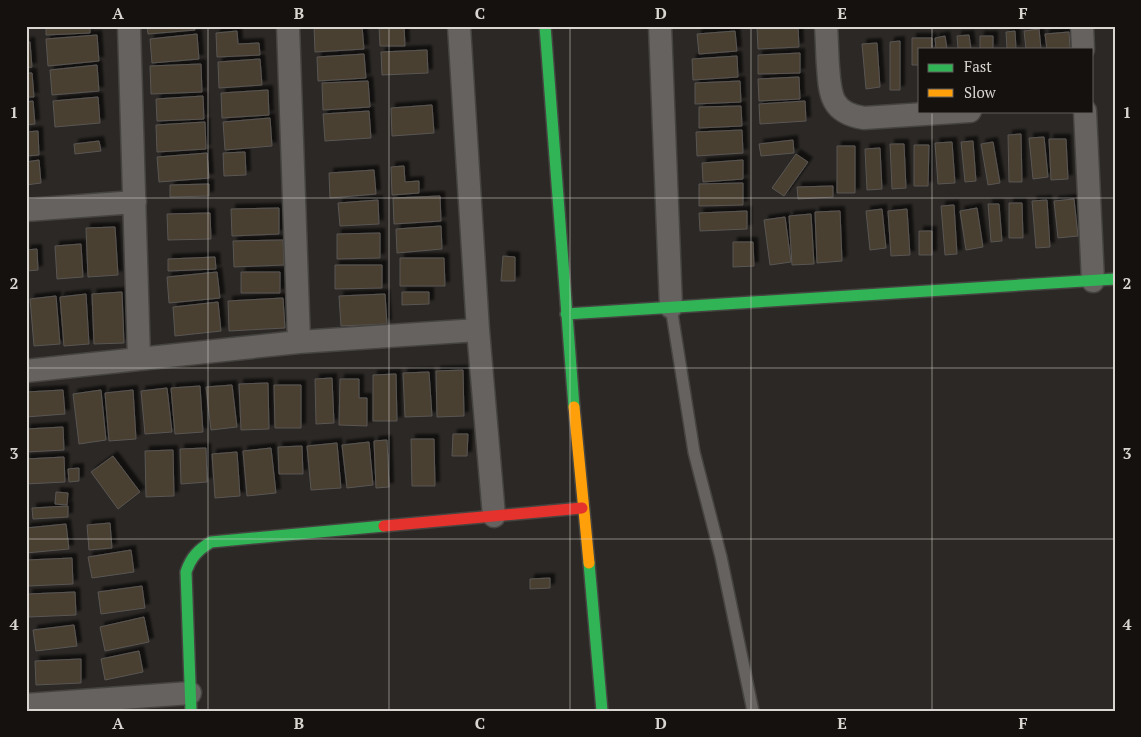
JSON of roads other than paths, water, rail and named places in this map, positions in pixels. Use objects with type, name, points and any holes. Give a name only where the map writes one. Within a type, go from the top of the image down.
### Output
[{"type":"street","points":[[129,26],[139,359]]},
{"type":"street","points":[[288,26],[299,342]]},
{"type":"street","points":[[459,26],[478,330],[494,516]]},
{"type":"street","points":[[545,26],[582,508],[602,711]]},
{"type":"street","points":[[660,26],[671,307]]},
{"type":"street","points":[[826,26],[829,86],[832,99],[840,109],[851,116],[864,118],[955,112]]},
{"type":"street","points":[[1082,26],[1083,48]]},
{"type":"street","points":[[1085,112],[1092,280]]},
{"type":"street","points":[[26,210],[135,202]]},
{"type":"street","points":[[566,314],[1115,279]]},
{"type":"street","points":[[26,371],[299,342],[478,330]]},
{"type":"street","points":[[26,705],[190,702],[186,572],[190,558],[196,551],[211,542],[582,508]]},
{"type":"lane","points":[[671,307],[694,452],[721,556],[752,711]]}]
